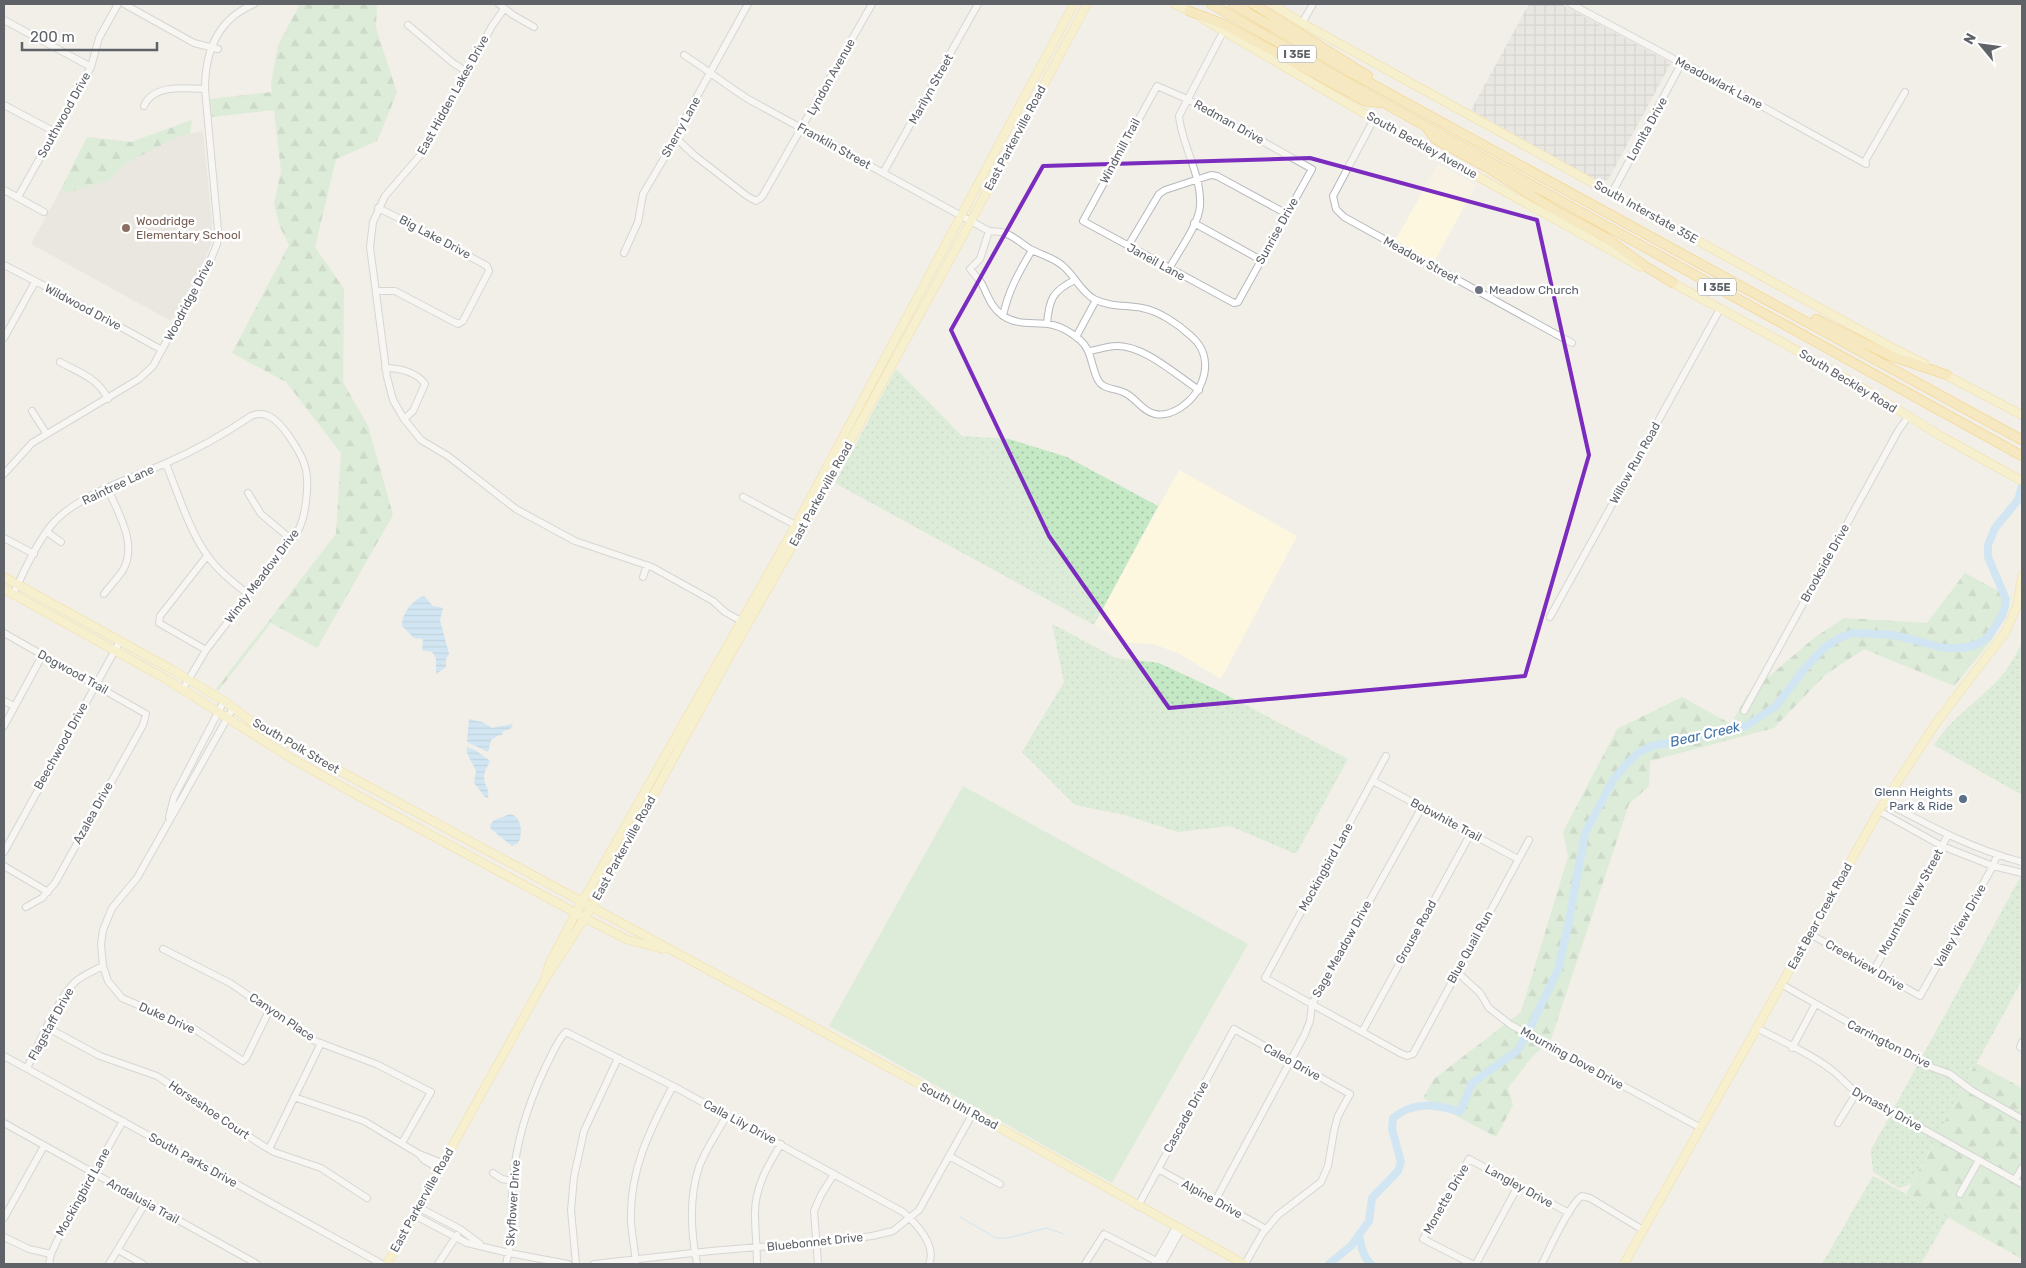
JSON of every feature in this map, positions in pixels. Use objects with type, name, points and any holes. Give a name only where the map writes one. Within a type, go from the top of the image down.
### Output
[{"type":"highway","name":"I 35E","points":[[1211,4],[1385,104],[2022,456]]},
{"type":"highway","name":"I 35E","points":[[1233,4],[1398,98],[2020,438]]},
{"type":"highway","points":[[1254,4],[1343,59],[1398,98]]},
{"type":"highway","points":[[1188,11],[1228,27],[1365,101],[1373,104],[1385,104]]},
{"type":"highway","points":[[1423,124],[1435,139],[1488,168],[1558,212],[1605,237],[1644,266],[1673,283]]},
{"type":"highway","points":[[1704,265],[1736,278],[1888,355],[1946,375]]},
{"type":"main road","points":[[1073,4],[1085,7]]},
{"type":"main road","name":"East Parkerville Road","points":[[799,527],[851,422],[1073,4]]},
{"type":"main road","name":"South Beckley Avenue","points":[[1174,4],[1374,119],[1633,263],[1673,283]]},
{"type":"main road","name":"South Interstate 35E","points":[[1272,4],[1302,23],[1889,346],[2021,415]]},
{"type":"main road","name":"East Parkerville Road","points":[[545,979],[550,962],[582,903],[670,756],[744,622],[858,427],[982,201],[1085,7]]},
{"type":"main road","points":[[1012,117],[1023,123]]},
{"type":"main road","points":[[982,201],[992,168],[987,165]]},
{"type":"main road","name":"South Beckley Road","points":[[1673,283],[1858,385],[1908,417],[2022,481]]},
{"type":"main road","points":[[851,422],[858,427]]},
{"type":"main road","name":"East Bear Creek Road","points":[[1624,1264],[1879,811],[1936,723],[2004,633],[2017,606],[2022,576]]},
{"type":"main road","name":"South Polk Street","points":[[4,578],[189,680],[224,701],[259,727],[591,908]]},
{"type":"main road","name":"South Polk Street","points":[[4,589],[183,689],[289,757],[585,918]]},
{"type":"main road","name":"East Parkerville Road","points":[[387,1264],[545,979],[591,908],[670,756]]},
{"type":"main road","name":"South Uhl Road","points":[[591,908],[973,1113],[1245,1264]]},
{"type":"main road","name":"South Uhl Road","points":[[585,918],[628,940],[672,951]]},
{"type":"street","name":"Southwood Drive","points":[[18,197],[91,67],[99,38],[118,4]]},
{"type":"street","points":[[124,4],[189,40],[215,49]]},
{"type":"street","name":"Woodridge Drive","points":[[4,474],[32,443],[108,399],[146,373],[162,350],[211,259],[218,238],[204,89],[222,26],[242,6],[254,4]]},
{"type":"street","points":[[498,4],[534,27]]},
{"type":"street","name":"Sherry Lane","points":[[624,253],[638,222],[643,194],[676,138],[679,129],[748,4]]},
{"type":"street","name":"Lyndon Avenue","points":[[676,138],[725,179],[756,200],[762,197],[768,190],[872,4]]},
{"type":"street","name":"Marilyn Street","points":[[883,174],[978,4]]},
{"type":"street","points":[[1302,23],[1312,4]]},
{"type":"street","name":"Meadowlark Lane","points":[[1571,4],[1682,64],[1693,68],[1865,164],[1905,92]]},
{"type":"street","name":"East Hidden Lakes Drive","points":[[504,9],[494,22],[423,152],[388,192],[378,208],[373,222],[370,240],[385,368],[390,392],[404,419],[421,440],[448,456],[491,491],[524,514],[587,546],[647,565],[713,601],[726,612],[744,622]]},
{"type":"street","points":[[4,20],[91,67]]},
{"type":"street","points":[[408,25],[467,72]]},
{"type":"street","points":[[1169,269],[1194,223],[1200,206],[1196,178],[1179,116],[1223,32]]},
{"type":"street","name":"Franklin Street","points":[[684,55],[711,72],[719,81],[748,100],[989,231],[1006,233],[1032,250],[1050,257],[1064,267],[1085,293],[1096,300]]},
{"type":"street","name":"Lomita Drive","points":[[1612,193],[1682,64]]},
{"type":"street","name":"Redman Drive","points":[[1157,86],[1187,100],[1300,162]]},
{"type":"street","name":"Windmill Trail","points":[[1085,217],[1157,86]]},
{"type":"street","points":[[144,106],[148,99],[166,90],[181,88],[204,89]]},
{"type":"street","points":[[4,105],[54,132]]},
{"type":"street","name":"Meadow Street","points":[[1374,119],[1333,196],[1336,209],[1344,217],[1572,343]]},
{"type":"street","name":"Sunrise Drive","points":[[1234,303],[1238,302],[1241,298],[1312,169],[1300,162]]},
{"type":"street","points":[[1128,246],[1159,194],[1196,178],[1211,175],[1217,176],[1287,214]]},
{"type":"street","points":[[4,190],[44,212]]},
{"type":"street","name":"Big Lake Drive","points":[[376,291],[395,291],[460,324],[489,274],[487,266],[378,208]]},
{"type":"street","name":"Janeil Lane","points":[[1085,217],[1083,221],[1234,303]]},
{"type":"street","points":[[1194,223],[1261,260]]},
{"type":"street","points":[[989,231],[980,259],[970,269],[982,284],[992,306],[1003,316],[1014,322],[1055,325],[1076,337],[1089,352],[1099,383],[1107,388],[1120,390],[1128,394],[1153,414],[1165,415],[1189,402],[1199,390],[1206,374],[1206,363],[1201,346],[1193,337],[1160,314],[1150,310],[1096,300],[1076,337]]},
{"type":"street","points":[[1003,316],[1007,296],[1032,250]]},
{"type":"street","name":"Wildwood Drive","points":[[4,265],[162,350]]},
{"type":"street","points":[[1047,324],[1049,306],[1054,295],[1062,286],[1075,280]]},
{"type":"street","points":[[4,336],[36,282]]},
{"type":"street","name":"Willow Run Road","points":[[1550,617],[1720,309]]},
{"type":"street","points":[[1089,352],[1116,346],[1129,348],[1148,355],[1199,390]]},
{"type":"street","points":[[60,362],[102,387],[108,399]]},
{"type":"street","points":[[385,368],[406,371],[426,384],[412,411],[404,419]]},
{"type":"street","points":[[32,412],[46,434]]},
{"type":"street","name":"Raintree Lane","points":[[13,594],[47,532],[61,516],[79,503],[197,449],[258,414]]},
{"type":"street","name":"Windy Meadow Drive","points":[[183,689],[206,650],[292,540],[299,530],[304,517],[307,491],[306,468],[302,457],[284,430],[267,415],[258,414]]},
{"type":"street","name":"Brookside Drive","points":[[1744,711],[1908,417]]},
{"type":"street","points":[[166,464],[197,538],[208,556],[227,577],[249,595]]},
{"type":"street","points":[[104,594],[123,571],[130,552],[126,534],[108,489]]},
{"type":"street","points":[[248,494],[261,514],[292,540]]},
{"type":"street","points":[[743,497],[799,527]]},
{"type":"street","points":[[47,532],[61,542]]},
{"type":"street","points":[[4,538],[34,554]]},
{"type":"street","points":[[206,650],[159,623],[159,620],[208,556]]},
{"type":"street","points":[[642,577],[647,565]]},
{"type":"street","name":"Dogwood Trail","points":[[4,633],[142,711]]},
{"type":"street","name":"Beechwood Drive","points":[[4,852],[120,641]]},
{"type":"street","points":[[4,726],[42,656]]},
{"type":"street","points":[[4,701],[14,706]]},
{"type":"street","points":[[168,824],[174,797],[224,701]]},
{"type":"street","points":[[103,966],[101,944],[107,917],[112,908],[137,878],[233,708]]},
{"type":"street","name":"Azalea Drive","points":[[26,907],[42,898],[48,892],[68,859],[143,725],[146,714],[142,711]]},
{"type":"street","points":[[202,741],[212,746]]},
{"type":"street","name":"Mockingbird Lane","points":[[1312,1004],[1265,978],[1386,756]]},
{"type":"street","name":"Bobwhite Trail","points":[[1373,781],[1518,859]]},
{"type":"street","points":[[1885,802],[1948,835],[1997,856],[2022,862]]},
{"type":"street","name":"Sage Meadow Drive","points":[[1215,1201],[1305,1034],[1310,1021],[1312,1004],[1422,807]]},
{"type":"street","points":[[1879,811],[1942,846],[1993,866],[2022,873]]},
{"type":"street","name":"Grouse Road","points":[[1362,1032],[1470,833]]},
{"type":"street","name":"Mountain View Street","points":[[1874,970],[1948,835]]},
{"type":"street","name":"Blue Quail Run","points":[[1362,1032],[1400,1053],[1408,1056],[1413,1054],[1529,840]]},
{"type":"street","name":"Valley View Drive","points":[[1920,996],[1997,856]]},
{"type":"street","points":[[4,866],[48,892]]},
{"type":"street","name":"Creekview Drive","points":[[1810,934],[1920,996]]},
{"type":"street","name":"Canyon Place","points":[[163,948],[230,983],[320,1043],[376,1064],[431,1092],[402,1143]]},
{"type":"street","name":"Flagstaff Drive","points":[[27,1068],[65,995],[75,982],[103,966]]},
{"type":"street","name":"Duke Drive","points":[[103,966],[108,981],[122,998],[196,1030],[243,1061],[270,1009]]},
{"type":"street","name":"Mourning Dove Drive","points":[[1457,972],[1480,993],[1489,1008],[1512,1025],[1700,1128]]},
{"type":"street","name":"Carrington Drive","points":[[1781,984],[1920,1063],[1950,1074],[1971,1090],[2022,1119]]},
{"type":"street","points":[[1312,1004],[1362,1032]]},
{"type":"street","points":[[1792,1048],[1816,1005]]},
{"type":"street","name":"Horseshoe Court","points":[[48,1028],[100,1056],[157,1076],[269,1149],[321,1168],[367,1198]]},
{"type":"street","name":"Dynasty Drive","points":[[1756,1028],[1834,1072],[1845,1085],[2022,1184]]},
{"type":"street","name":"Caleo Drive","points":[[1234,1029],[1350,1094],[1338,1116],[1328,1166],[1320,1182],[1278,1215],[1266,1229]]},
{"type":"street","name":"Cascade Drive","points":[[1138,1206],[1234,1029]]},
{"type":"street","name":"Calla Lily Drive","points":[[566,1032],[781,1144],[910,1218]]},
{"type":"street","name":"Skyflower Drive","points":[[506,1264],[512,1240],[513,1181],[518,1144],[530,1100],[553,1052],[566,1032]]},
{"type":"street","points":[[269,1149],[320,1043]]},
{"type":"street","name":"South Parks Drive","points":[[4,1056],[382,1264]]},
{"type":"street","points":[[576,1264],[571,1210],[574,1177],[584,1131],[618,1058]]},
{"type":"street","points":[[636,1262],[631,1221],[636,1168],[642,1147],[672,1086]]},
{"type":"street","points":[[1838,1123],[1857,1092]]},
{"type":"street","points":[[294,1097],[364,1121],[419,1154],[424,1160],[440,1166]]},
{"type":"street","name":"Bluebonnet Drive","points":[[594,1264],[636,1262],[695,1253],[872,1236],[893,1231],[919,1210],[973,1113]]},
{"type":"street","points":[[697,1264],[692,1213],[695,1184],[706,1152],[727,1115]]},
{"type":"street","name":"Mockingbird Lane","points":[[49,1264],[51,1254],[66,1222],[123,1121]]},
{"type":"street","name":"Andalusia Trail","points":[[4,1123],[257,1264]]},
{"type":"street","points":[[757,1264],[755,1212],[758,1191],[768,1165],[781,1144]]},
{"type":"street","points":[[4,1218],[44,1146]]},
{"type":"street","points":[[949,1156],[1000,1184]]},
{"type":"street","name":"Langley Drive","points":[[1469,1159],[1569,1213]]},
{"type":"street","name":"Monette Drive","points":[[1469,1159],[1424,1239],[1474,1264]]},
{"type":"street","points":[[1960,1194],[1979,1160]]},
{"type":"street","points":[[2015,1180],[2022,1168]]},
{"type":"street","name":"Alpine Drive","points":[[1158,1169],[1266,1229]]},
{"type":"street","points":[[493,1173],[502,1179],[513,1181]]},
{"type":"street","points":[[818,1264],[814,1211],[834,1174]]},
{"type":"street","points":[[1474,1264],[1518,1186]]},
{"type":"street","points":[[1542,1264],[1578,1198],[1586,1196],[1643,1230]]},
{"type":"street","points":[[109,1264],[146,1202]]},
{"type":"street","points":[[416,1211],[460,1230],[481,1245]]},
{"type":"street","points":[[416,1211],[467,1243],[568,1264]]},
{"type":"street","points":[[910,1218],[931,1247],[932,1257],[929,1264]]},
{"type":"street","points":[[1085,1264],[1104,1234],[1159,1264],[1178,1228]]},
{"type":"street","points":[[1245,1264],[1266,1229]]},
{"type":"street","points":[[438,1264],[460,1230]]},
{"type":"street","points":[[4,1237],[29,1249],[51,1254]]},
{"type":"street","points":[[118,1250],[143,1264]]},
{"type":"highlighted area","points":[[1310,158],[1537,220],[1589,455],[1525,676],[1169,708],[1049,536],[951,330],[1043,166]]},
{"type":"shaded area","points":[[1529,4],[1561,4],[1671,63],[1608,180],[1598,181],[1471,110]]},
{"type":"shaded area","name":"Woodridge Elementary School","points":[[203,131],[212,223],[211,244],[202,266],[171,321],[31,244],[61,189],[67,193],[109,180],[125,164],[179,136]]},
{"type":"shaded area","points":[[1438,164],[1476,185],[1434,262],[1395,241]]},
{"type":"shaded area","points":[[1179,470],[1297,536],[1221,679],[1178,653],[1153,644],[1127,643],[1094,625]]},
{"type":"green space","points":[[300,4],[377,4],[376,28],[397,93],[377,141],[336,159],[315,247],[344,289],[343,382],[368,426],[393,515],[317,648],[271,623],[218,691],[216,689],[336,534],[341,453],[286,382],[232,353],[289,245],[280,227],[274,204],[281,171],[274,110],[212,117],[210,99],[272,92],[271,85],[278,45]]},
{"type":"green space","points":[[192,120],[190,134],[179,136],[125,164],[109,180],[67,193],[61,189],[87,137],[131,142]]},
{"type":"green space","points":[[896,369],[962,436],[1009,439],[1067,457],[1158,506],[1094,625],[835,483]]},
{"type":"green space","points":[[1965,573],[2011,598],[1994,637],[1954,686],[1864,649],[1825,675],[1774,728],[1650,761],[1649,786],[1629,804],[1551,1039],[1532,1057],[1508,1088],[1513,1105],[1496,1137],[1423,1098],[1434,1079],[1521,1012],[1568,857],[1563,832],[1617,729],[1682,697],[1731,724],[1747,695],[1814,638],[1844,618],[1927,623]]},
{"type":"green space","points":[[1052,624],[1116,658],[1159,663],[1215,689],[1348,759],[1296,854],[1230,826],[1178,832],[1125,815],[1075,805],[1022,752],[1064,682]]},
{"type":"green space","points":[[2022,642],[2022,795],[1934,745],[1955,720],[1999,679]]},
{"type":"green space","points":[[963,786],[1248,944],[1112,1183],[829,1026]]},
{"type":"green space","points":[[2021,876],[2022,980],[1911,1184],[1899,1188],[1873,1172],[1871,1150]]},
{"type":"green space","points":[[1976,1063],[2022,1088],[2022,1259],[1906,1194]]},
{"type":"green space","points":[[1873,1176],[1948,1217],[1921,1264],[1822,1264]]},
{"type":"water","points":[[424,596],[433,606],[443,608],[440,620],[449,654],[446,659],[446,667],[436,674],[436,658],[432,652],[422,650],[423,639],[414,638],[402,626],[403,617],[408,608],[416,600]]},
{"type":"water","points":[[469,719],[482,722],[492,728],[513,725],[510,729],[503,731],[502,735],[491,740],[488,752],[467,742]]},
{"type":"water","points":[[467,747],[475,750],[490,761],[484,777],[488,798],[485,797],[474,783],[476,771],[467,753]]},
{"type":"water","points":[[511,814],[517,819],[521,831],[518,843],[512,846],[491,829],[490,825],[494,820]]},
{"type":"waterway","name":"Bear Creek","points":[[1529,1030],[1558,970],[1585,833],[1613,780],[1625,766],[1639,752],[1652,746],[1723,733],[1746,726],[1776,706],[1806,667],[1824,648],[1837,639],[1852,633],[1894,635],[1944,648],[1962,648],[1978,644],[1988,637],[2002,616],[2005,607],[2005,597],[1988,557],[1988,545],[1995,528],[2018,500],[2022,486]]},
{"type":"waterway","name":"Bear Creek","points":[[1329,1264],[1352,1245],[1369,1221],[1372,1198],[1398,1171],[1401,1162],[1392,1129],[1393,1118],[1409,1109],[1425,1106],[1442,1107],[1460,1112],[1472,1083],[1517,1051],[1524,1040]]},
{"type":"waterway","points":[[960,1217],[996,1238],[1008,1238],[1046,1228],[1064,1234]]},
{"type":"waterway","name":"Bear Creek","points":[[1359,1235],[1364,1255],[1371,1264]]},
{"type":"place","name":"Woodridge Elementary School","points":[[126,228]]},
{"type":"place","name":"Meadow Church","points":[[1479,290]]},
{"type":"place","name":"Glenn Heights Park & Ride","points":[[1963,799]]}]
